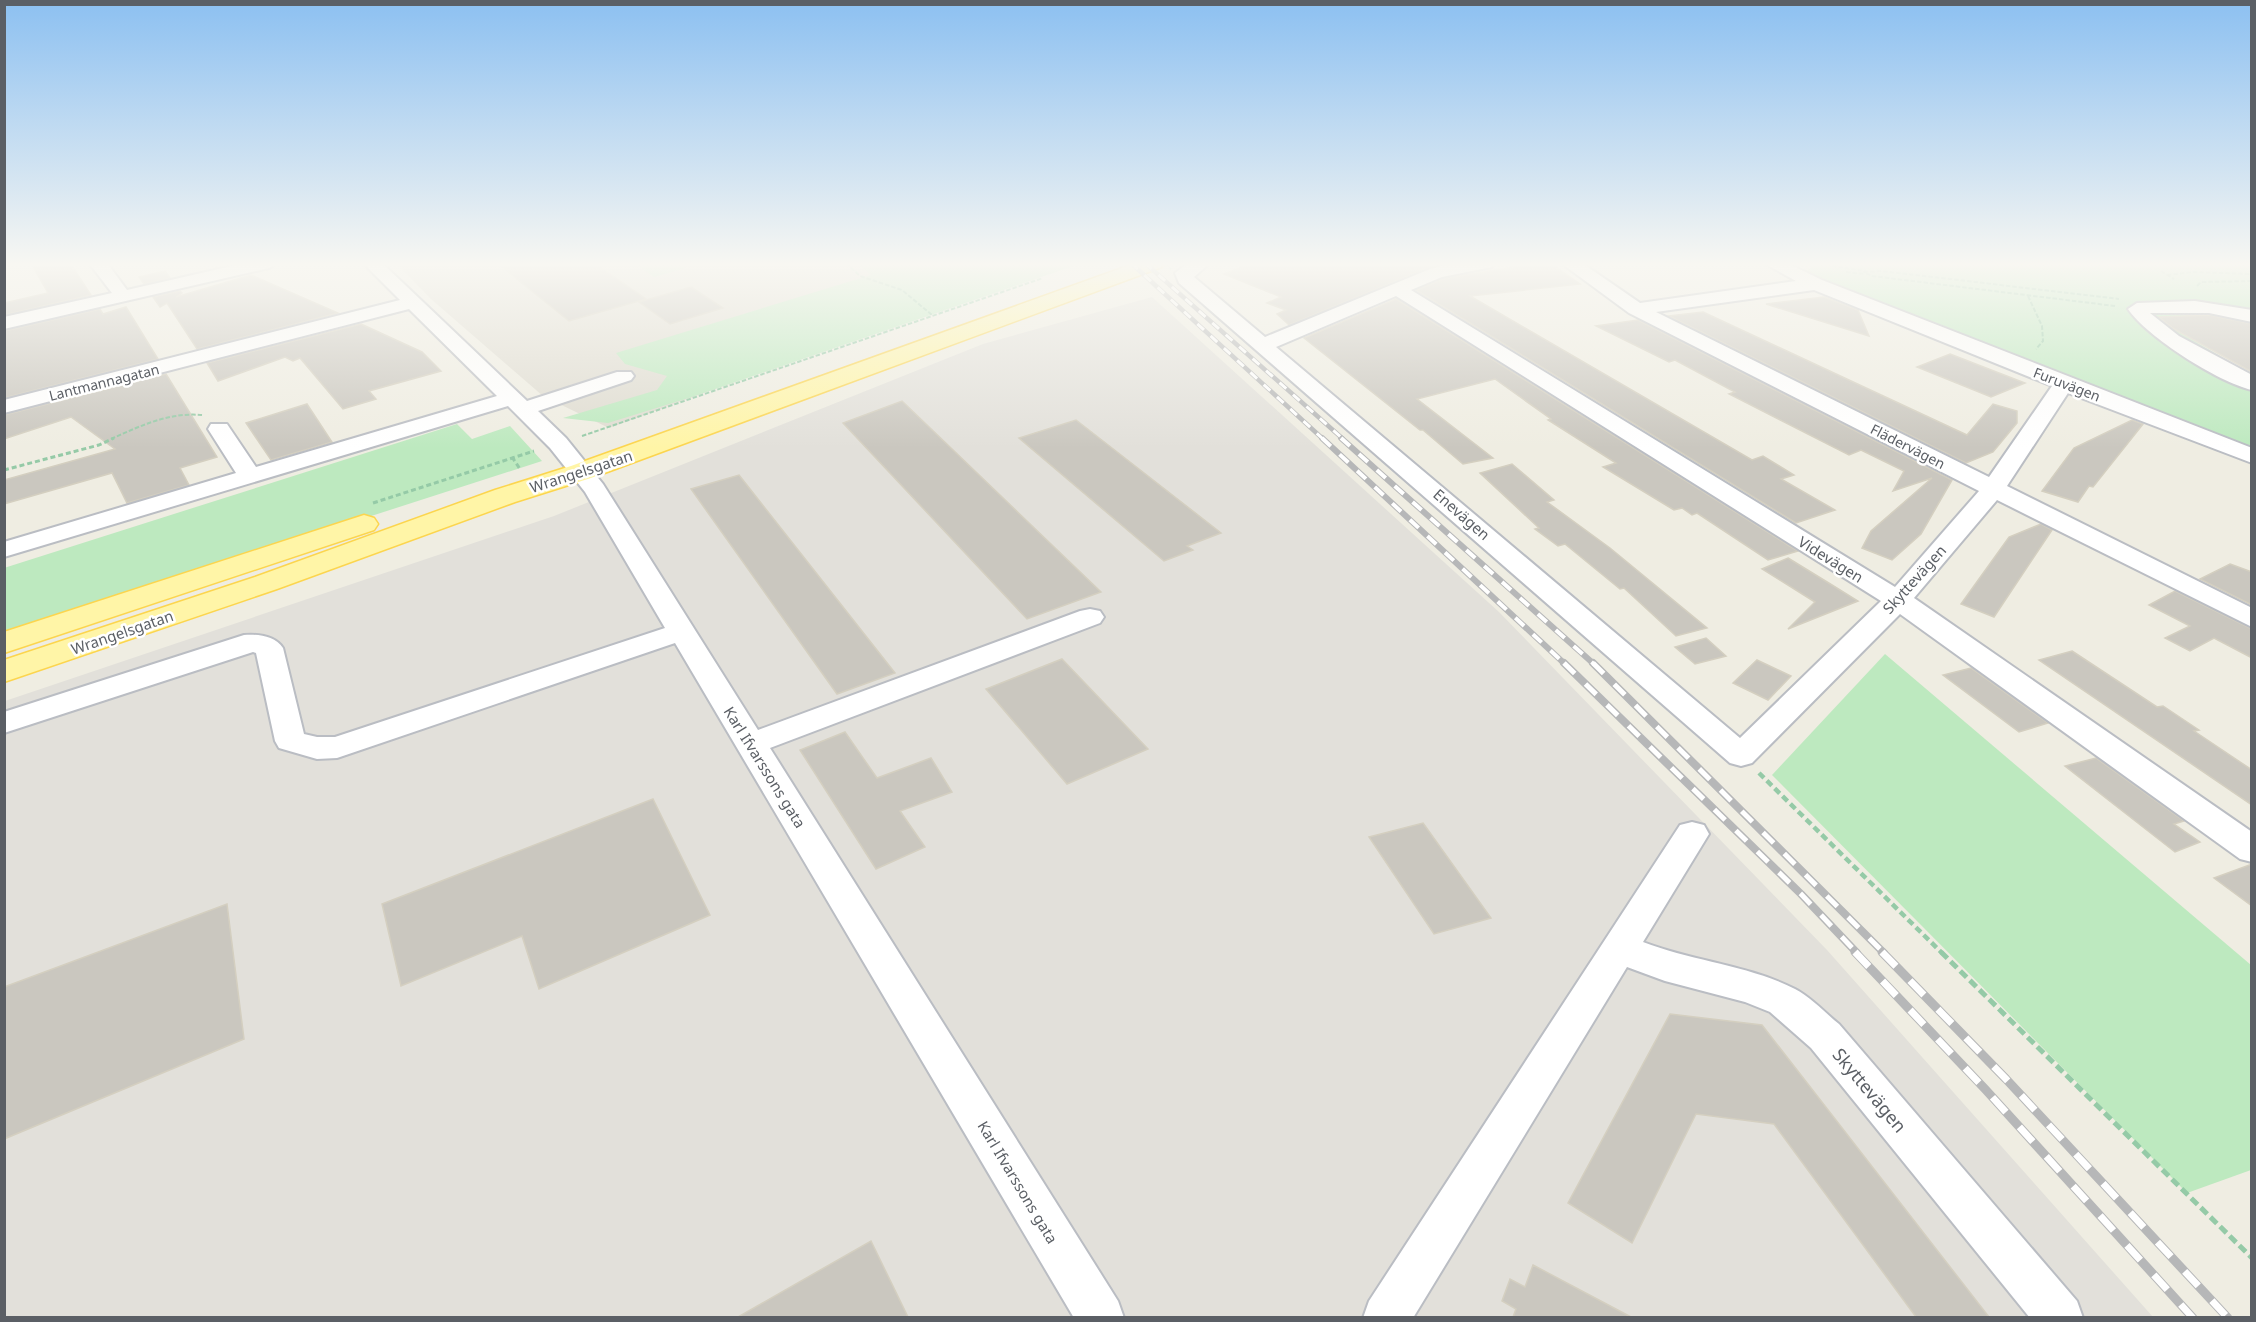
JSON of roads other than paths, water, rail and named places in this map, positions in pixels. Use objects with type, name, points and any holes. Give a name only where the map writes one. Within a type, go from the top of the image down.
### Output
[{"type":"main road","name":"Wrangelsgatan","points":[[4,672],[266,583],[504,496],[574,464],[952,325]]},
{"type":"main road","name":"Wrangelsgatan","points":[[4,644],[781,401],[985,325]]},
{"type":"street","name":"Lantmannagatan","points":[[4,407],[327,325]]},
{"type":"street","name":"Karl Ifvarssons gata","points":[[435,325],[558,443],[595,489],[1101,1317]]},
{"type":"street","name":"Enevägen","points":[[1240,325],[1741,755]]},
{"type":"street","points":[[1263,344],[1314,325]]},
{"type":"street","name":"Videvägen","points":[[1454,325],[1898,600],[2252,850]]},
{"type":"street","name":"Flädervägen","points":[[1667,325],[2252,619]]},
{"type":"street","name":"Furuvägen","points":[[1918,325],[2064,384],[2252,456]]},
{"type":"street","points":[[1963,325],[2055,359]]},
{"type":"street","points":[[2150,325],[2252,384]]},
{"type":"street","points":[[4,550],[250,476],[624,376]]},
{"type":"street","points":[[2110,381],[2249,434]]},
{"type":"street","name":"Skyttevägen","points":[[1741,755],[1898,600],[1993,489],[2064,384]]},
{"type":"street","points":[[219,429],[250,476]]},
{"type":"street","points":[[2222,444],[2249,434]]},
{"type":"street","points":[[751,744],[1090,617]]},
{"type":"street","points":[[4,723],[244,644],[255,643],[269,648],[290,741],[317,748],[337,747],[681,632]]},
{"type":"street","points":[[1386,1317],[1692,834]]},
{"type":"street","name":"Skyttevägen","points":[[1620,948],[1665,966],[1762,992],[1783,1002],[1825,1036],[2060,1317]]},
{"type":"railway","points":[[1198,325],[1323,439]]},
{"type":"railway","points":[[1214,325],[1343,439]]},
{"type":"railway","points":[[1322,438],[1566,665]]},
{"type":"railway","points":[[1341,438],[1595,665]]},
{"type":"railway","points":[[1564,663],[1801,894],[1857,953]]},
{"type":"railway","points":[[1593,663],[1884,953]]},
{"type":"railway","points":[[1855,952],[1985,1089],[2193,1318]]},
{"type":"railway","points":[[1882,952],[2006,1079],[2228,1318]]}]
